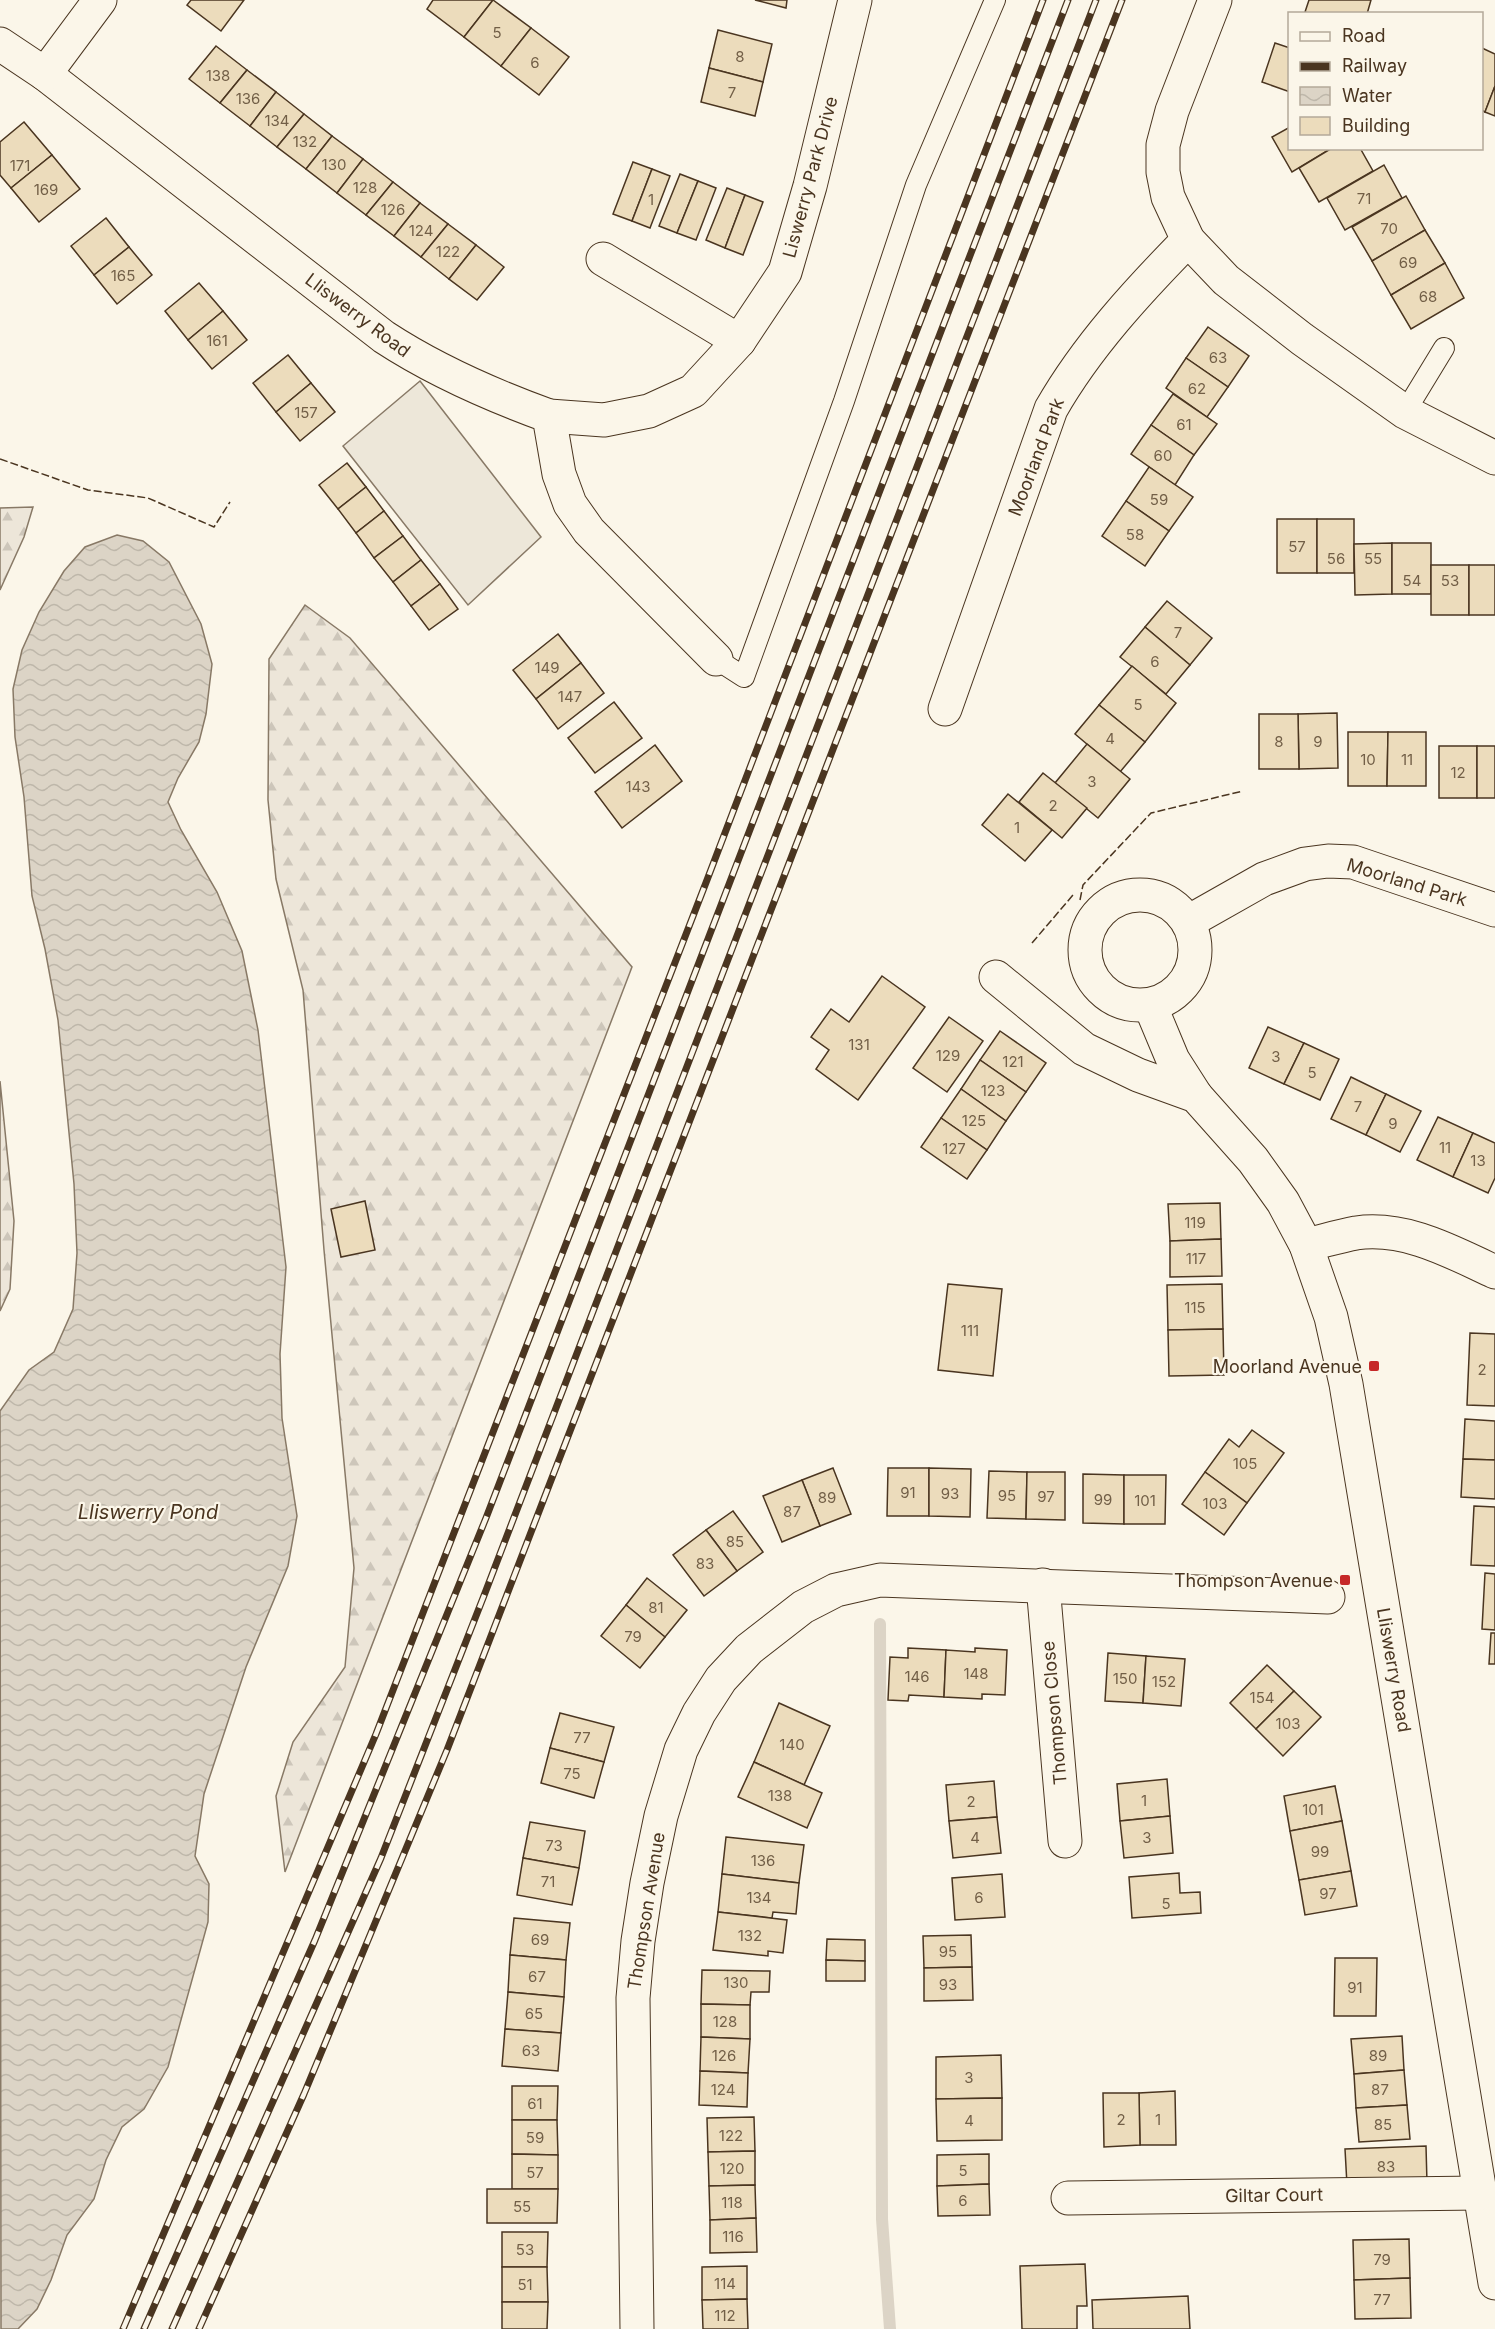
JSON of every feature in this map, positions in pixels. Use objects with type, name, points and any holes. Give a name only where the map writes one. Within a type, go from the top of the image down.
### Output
[{"type":"street","points":[[45,74],[99,0]]},
{"type":"street","name":"Liswerry Park Drive","points":[[549,416],[604,420],[649,411],[693,391],[739,341],[785,272],[810,186],[855,0]]},
{"type":"street","points":[[1215,0],[1172,111],[1163,145],[1163,172],[1168,197],[1188,240],[1226,280],[1302,339],[1405,412],[1495,458]]},
{"type":"street","name":"Lliswerry Road","points":[[0,44],[45,74],[384,338],[414,357],[479,390],[549,416]]},
{"type":"street","name":"Moorland Park","points":[[945,709],[1052,409],[1067,381],[1144,284],[1188,240]]},
{"type":"street","points":[[603,258],[739,341]]},
{"type":"street","points":[[549,416],[559,474],[570,504],[589,531],[716,659]]},
{"type":"street","name":"Moorland Park","points":[[1188,922],[1264,879],[1305,864],[1328,861],[1353,862],[1495,910]]},
{"type":"street","points":[[1142,894],[1160,898],[1175,908],[1188,922],[1195,942],[1193,963],[1185,982],[1169,997],[1149,1005],[1131,1005],[1113,999],[1099,988],[1089,972],[1084,954],[1086,936],[1094,919],[1107,905],[1124,897],[1142,894]]},
{"type":"street","name":"Lliswerry Road","points":[[996,977],[1084,1048],[1137,1075],[1196,1096]]},
{"type":"street","name":"Lliswerry Road","points":[[1149,1005],[1173,1060],[1196,1096],[1253,1160],[1283,1202],[1306,1245],[1331,1317],[1346,1384],[1495,2283]]},
{"type":"street","points":[[1306,1245],[1358,1233],[1394,1234],[1431,1242],[1495,1272]]},
{"type":"street","name":"Thompson Avenue","points":[[637,2329],[633,1998],[646,1883],[661,1816],[681,1750],[699,1713],[721,1679],[749,1649],[803,1607],[836,1590],[880,1580],[1328,1597]]},
{"type":"street","name":"Thompson Close","points":[[1042,1585],[1065,1841]]},
{"type":"street","name":"Giltar Court","points":[[1068,2198],[1480,2193]]},
{"type":"lane","points":[[716,659],[744,677],[840,412],[916,185],[995,0]]},
{"type":"lane","points":[[1405,412],[1444,348]]},
{"type":"green space","points":[[33,507],[24,537],[0,590],[0,508]]},
{"type":"green space","points":[[305,605],[350,638],[632,967],[285,1872],[276,1796],[293,1742],[345,1667],[354,1568],[324,1250],[303,990],[276,879],[268,800],[269,659]]},
{"type":"green space","points":[[0,1081],[14,1221],[10,1289],[0,1311]]},
{"type":"shaded area","points":[[420,381],[541,537],[468,605],[343,446]]},
{"type":"water","name":"Lliswerry Pond","points":[[117,535],[143,541],[169,562],[201,624],[212,664],[206,714],[199,742],[178,778],[168,802],[181,830],[217,892],[242,951],[258,1030],[286,1267],[280,1354],[282,1418],[297,1516],[288,1566],[246,1667],[204,1794],[195,1856],[209,1884],[208,1922],[168,2067],[144,2109],[122,2127],[106,2160],[94,2199],[67,2235],[51,2280],[37,2309],[18,2329],[1,2329],[0,1411],[29,1370],[54,1352],[73,1309],[77,1253],[74,1184],[58,1020],[45,949],[32,896],[24,797],[15,737],[13,689],[22,650],[39,612],[64,571],[85,547]]},
{"type":"building","points":[[191,0],[244,0],[221,31],[187,5]]},
{"type":"building","points":[[433,0],[493,0],[464,37],[427,9]]},
{"type":"building","points":[[493,0],[531,28],[501,66],[464,37]]},
{"type":"building","points":[[755,0],[787,0],[786,8]]},
{"type":"building","points":[[1309,0],[1371,0],[1368,12],[1305,12]]},
{"type":"building","points":[[531,28],[569,57],[539,95],[501,66]]},
{"type":"building","points":[[718,30],[772,44],[763,82],[709,68]]},
{"type":"building","points":[[1275,43],[1288,47],[1288,91],[1262,82]]},
{"type":"building","points":[[216,46],[247,70],[220,103],[189,79]]},
{"type":"building","points":[[1483,48],[1495,54],[1495,86],[1485,112],[1483,111]]},
{"type":"building","points":[[709,68],[763,82],[755,116],[701,102]]},
{"type":"building","points":[[247,70],[276,92],[250,126],[220,103]]},
{"type":"building","points":[[1495,86],[1495,116],[1485,112]]},
{"type":"building","points":[[276,92],[304,114],[277,147],[250,126]]},
{"type":"building","points":[[304,114],[332,136],[306,169],[277,147]]},
{"type":"building","points":[[24,122],[52,155],[11,188],[0,175],[0,142]]},
{"type":"building","points":[[1288,128],[1288,150],[1329,150],[1292,172],[1272,137]]},
{"type":"building","points":[[332,136],[363,159],[337,193],[306,169]]},
{"type":"building","points":[[1329,150],[1361,150],[1373,171],[1319,202],[1299,168]]},
{"type":"building","points":[[52,155],[80,189],[39,222],[11,188]]},
{"type":"building","points":[[363,159],[393,182],[366,215],[337,193]]},
{"type":"building","points":[[633,162],[652,169],[632,221],[613,214]]},
{"type":"building","points":[[1384,165],[1402,198],[1345,230],[1327,198]]},
{"type":"building","points":[[652,169],[670,176],[650,228],[632,221]]},
{"type":"building","points":[[680,174],[698,181],[677,233],[659,226]]},
{"type":"building","points":[[698,181],[716,188],[696,240],[677,233]]},
{"type":"building","points":[[393,182],[420,203],[394,236],[366,215]]},
{"type":"building","points":[[727,188],[745,195],[725,248],[706,240]]},
{"type":"building","points":[[745,195],[763,202],[743,255],[725,248]]},
{"type":"building","points":[[1406,196],[1425,230],[1372,261],[1352,227]]},
{"type":"building","points":[[420,203],[448,224],[421,257],[394,236]]},
{"type":"building","points":[[106,218],[129,247],[94,275],[71,246]]},
{"type":"building","points":[[448,224],[476,245],[449,279],[421,257]]},
{"type":"building","points":[[1425,230],[1445,263],[1391,295],[1372,261]]},
{"type":"building","points":[[476,245],[504,267],[477,300],[449,279]]},
{"type":"building","points":[[129,247],[152,275],[117,304],[94,275]]},
{"type":"building","points":[[1445,263],[1464,298],[1411,329],[1391,295]]},
{"type":"building","points":[[199,283],[223,311],[188,340],[165,311]]},
{"type":"building","points":[[223,311],[247,340],[212,369],[188,340]]},
{"type":"building","points":[[1208,327],[1249,356],[1228,387],[1186,358]]},
{"type":"building","points":[[288,355],[311,383],[276,412],[253,383]]},
{"type":"building","points":[[1186,358],[1228,387],[1207,417],[1166,388]]},
{"type":"building","points":[[311,383],[335,412],[300,441],[276,412]]},
{"type":"building","points":[[1173,394],[1217,424],[1194,455],[1151,425]]},
{"type":"building","points":[[1151,425],[1194,455],[1175,485],[1131,454]]},
{"type":"building","points":[[347,463],[366,487],[338,509],[319,485]]},
{"type":"building","points":[[1149,467],[1193,497],[1169,531],[1126,501]]},
{"type":"building","points":[[366,487],[384,511],[356,533],[338,509]]},
{"type":"building","points":[[1126,501],[1169,531],[1145,566],[1102,536]]},
{"type":"building","points":[[384,511],[403,536],[374,558],[356,533]]},
{"type":"building","points":[[1277,519],[1317,519],[1317,573],[1277,573]]},
{"type":"building","points":[[1317,519],[1354,519],[1354,573],[1317,573]]},
{"type":"building","points":[[403,536],[421,560],[393,582],[374,558]]},
{"type":"building","points":[[1392,543],[1392,594],[1355,595],[1354,544]]},
{"type":"building","points":[[1392,543],[1431,543],[1431,594],[1392,594]]},
{"type":"building","points":[[421,560],[440,584],[411,606],[393,582]]},
{"type":"building","points":[[1431,565],[1469,565],[1469,615],[1431,615]]},
{"type":"building","points":[[1469,565],[1495,565],[1495,615],[1469,615]]},
{"type":"building","points":[[440,584],[458,609],[429,630],[411,606]]},
{"type":"building","points":[[1167,601],[1212,638],[1190,665],[1145,627]]},
{"type":"building","points":[[1145,627],[1190,665],[1166,694],[1120,657]]},
{"type":"building","points":[[558,634],[581,663],[536,699],[513,670]]},
{"type":"building","points":[[581,663],[604,693],[558,729],[536,699]]},
{"type":"building","points":[[1132,666],[1176,703],[1145,742],[1099,705]]},
{"type":"building","points":[[614,702],[642,738],[595,773],[568,738]]},
{"type":"building","points":[[1099,705],[1145,742],[1120,772],[1075,734]]},
{"type":"building","points":[[1337,713],[1338,768],[1299,769],[1298,714]]},
{"type":"building","points":[[1259,714],[1298,714],[1299,769],[1259,769]]},
{"type":"building","points":[[1348,732],[1388,732],[1387,786],[1348,786]]},
{"type":"building","points":[[1388,732],[1426,732],[1426,786],[1387,786]]},
{"type":"building","points":[[1087,744],[1130,779],[1098,818],[1055,783]]},
{"type":"building","points":[[655,745],[682,781],[622,828],[595,792]]},
{"type":"building","points":[[1439,746],[1477,746],[1477,798],[1439,798]]},
{"type":"building","points":[[1477,746],[1495,746],[1495,798],[1477,798]]},
{"type":"building","points":[[1043,773],[1087,808],[1062,838],[1019,802]]},
{"type":"building","points":[[1008,794],[1052,830],[1025,861],[982,825]]},
{"type":"building","points":[[882,976],[925,1007],[858,1100],[816,1069],[829,1050],[811,1037],[831,1009],[849,1022]]},
{"type":"building","points":[[949,1017],[983,1041],[947,1092],[913,1068]]},
{"type":"building","points":[[1268,1027],[1304,1043],[1284,1084],[1249,1068]]},
{"type":"building","points":[[1000,1031],[1046,1063],[1026,1092],[980,1060]]},
{"type":"building","points":[[1304,1043],[1339,1059],[1320,1100],[1284,1084]]},
{"type":"building","points":[[980,1060],[1026,1092],[1006,1121],[961,1089]]},
{"type":"building","points":[[1351,1077],[1386,1094],[1366,1135],[1331,1119]]},
{"type":"building","points":[[961,1089],[1006,1121],[987,1150],[941,1118]]},
{"type":"building","points":[[1386,1094],[1421,1111],[1400,1152],[1366,1135]]},
{"type":"building","points":[[1438,1117],[1473,1133],[1453,1177],[1417,1160]]},
{"type":"building","points":[[941,1118],[987,1150],[967,1179],[921,1147]]},
{"type":"building","points":[[1473,1133],[1495,1143],[1495,1178],[1488,1193],[1453,1177]]},
{"type":"building","points":[[365,1201],[375,1250],[341,1257],[331,1209]]},
{"type":"building","points":[[1220,1203],[1221,1239],[1170,1241],[1168,1204]]},
{"type":"building","points":[[1221,1239],[1222,1276],[1170,1277],[1170,1241]]},
{"type":"building","points":[[948,1284],[1002,1289],[993,1376],[938,1370]]},
{"type":"building","points":[[1222,1284],[1223,1329],[1168,1330],[1167,1285]]},
{"type":"building","points":[[1223,1329],[1224,1375],[1169,1376],[1168,1330]]},
{"type":"building","points":[[1470,1333],[1495,1334],[1495,1406],[1467,1405]]},
{"type":"building","points":[[1465,1419],[1495,1421],[1495,1460],[1463,1459]]},
{"type":"building","points":[[1252,1430],[1284,1453],[1247,1503],[1205,1472],[1229,1439],[1239,1447]]},
{"type":"building","points":[[1463,1459],[1495,1460],[1495,1499],[1461,1497]]},
{"type":"building","points":[[833,1468],[851,1514],[820,1526],[802,1480]]},
{"type":"building","points":[[888,1468],[929,1468],[929,1516],[887,1516]]},
{"type":"building","points":[[929,1468],[971,1469],[970,1517],[929,1516]]},
{"type":"building","points":[[989,1471],[1027,1472],[1026,1519],[987,1518]]},
{"type":"building","points":[[1027,1472],[1065,1472],[1065,1520],[1026,1519]]},
{"type":"building","points":[[1205,1472],[1247,1503],[1224,1535],[1182,1504]]},
{"type":"building","points":[[1083,1474],[1124,1475],[1124,1524],[1083,1523]]},
{"type":"building","points":[[1124,1475],[1166,1475],[1165,1524],[1124,1524]]},
{"type":"building","points":[[802,1480],[820,1526],[782,1542],[763,1496]]},
{"type":"building","points":[[1474,1506],[1495,1507],[1495,1566],[1471,1565]]},
{"type":"building","points":[[733,1511],[763,1552],[737,1571],[706,1530]]},
{"type":"building","points":[[706,1530],[737,1571],[704,1596],[673,1555]]},
{"type":"building","points":[[1485,1573],[1495,1574],[1495,1630],[1482,1629]]},
{"type":"building","points":[[647,1578],[687,1610],[665,1637],[626,1605]]},
{"type":"building","points":[[626,1605],[665,1637],[640,1668],[601,1636]]},
{"type":"building","points":[[1491,1633],[1495,1633],[1495,1664],[1489,1664]]},
{"type":"building","points":[[908,1648],[946,1650],[944,1697],[909,1695],[908,1701],[888,1700],[890,1657],[908,1658]]},
{"type":"building","points":[[975,1648],[1007,1650],[1005,1695],[982,1694],[982,1699],[944,1697],[946,1650],[975,1652]]},
{"type":"building","points":[[1108,1653],[1146,1656],[1143,1703],[1105,1701]]},
{"type":"building","points":[[1146,1656],[1185,1659],[1181,1706],[1143,1703]]},
{"type":"building","points":[[1267,1665],[1294,1691],[1256,1729],[1230,1703]]},
{"type":"building","points":[[1294,1691],[1321,1717],[1283,1756],[1256,1729]]},
{"type":"building","points":[[779,1703],[830,1726],[804,1785],[754,1762]]},
{"type":"building","points":[[560,1713],[614,1727],[604,1762],[550,1748]]},
{"type":"building","points":[[550,1748],[604,1762],[594,1798],[541,1783]]},
{"type":"building","points":[[754,1762],[822,1793],[807,1828],[738,1797]]},
{"type":"building","points":[[1167,1779],[1170,1816],[1120,1821],[1117,1784]]},
{"type":"building","points":[[994,1781],[997,1817],[949,1821],[946,1785]]},
{"type":"building","points":[[1335,1786],[1342,1821],[1290,1831],[1284,1796]]},
{"type":"building","points":[[1170,1816],[1173,1853],[1124,1858],[1120,1821]]},
{"type":"building","points":[[997,1817],[1001,1853],[953,1858],[949,1821]]},
{"type":"building","points":[[1342,1821],[1351,1871],[1299,1880],[1290,1831]]},
{"type":"building","points":[[530,1822],[585,1831],[579,1868],[523,1858]]},
{"type":"building","points":[[726,1837],[804,1845],[799,1883],[722,1874]]},
{"type":"building","points":[[523,1858],[579,1868],[572,1905],[517,1895]]},
{"type":"building","points":[[1351,1871],[1357,1906],[1305,1915],[1299,1880]]},
{"type":"building","points":[[1179,1873],[1180,1893],[1200,1892],[1201,1913],[1132,1918],[1129,1877]]},
{"type":"building","points":[[722,1874],[799,1883],[796,1914],[773,1912],[772,1918],[718,1912]]},
{"type":"building","points":[[1002,1874],[1005,1917],[955,1920],[952,1878]]},
{"type":"building","points":[[718,1912],[787,1920],[783,1953],[768,1951],[768,1956],[713,1950]]},
{"type":"building","points":[[514,1918],[570,1923],[566,1960],[510,1955]]},
{"type":"building","points":[[971,1935],[972,1967],[924,1968],[923,1936]]},
{"type":"building","points":[[827,1939],[865,1940],[865,1961],[826,1960]]},
{"type":"building","points":[[510,1955],[566,1960],[564,1997],[508,1992]]},
{"type":"building","points":[[1335,1958],[1377,1958],[1376,2016],[1334,2016]]},
{"type":"building","points":[[826,1960],[865,1961],[865,1981],[826,1981]]},
{"type":"building","points":[[972,1967],[973,2000],[924,2001],[924,1968]]},
{"type":"building","points":[[702,1970],[770,1971],[769,1992],[751,1992],[750,2005],[701,2004]]},
{"type":"building","points":[[508,1992],[564,1997],[561,2033],[505,2029]]},
{"type":"building","points":[[701,2004],[750,2005],[750,2039],[701,2037]]},
{"type":"building","points":[[505,2029],[561,2033],[558,2071],[502,2066]]},
{"type":"building","points":[[1402,2036],[1404,2070],[1354,2074],[1351,2039]]},
{"type":"building","points":[[701,2037],[750,2039],[748,2073],[700,2071]]},
{"type":"building","points":[[1001,2055],[1002,2098],[936,2099],[936,2057]]},
{"type":"building","points":[[1404,2070],[1407,2105],[1356,2108],[1354,2074]]},
{"type":"building","points":[[700,2071],[748,2073],[747,2107],[699,2105]]},
{"type":"building","points":[[512,2086],[558,2086],[557,2120],[512,2120]]},
{"type":"building","points":[[1175,2091],[1176,2145],[1140,2145],[1139,2093]]},
{"type":"building","points":[[1103,2093],[1139,2093],[1140,2145],[1104,2147]]},
{"type":"building","points":[[1002,2098],[1002,2140],[937,2141],[936,2099]]},
{"type":"building","points":[[1407,2105],[1410,2139],[1359,2142],[1356,2108]]},
{"type":"building","points":[[754,2117],[755,2151],[708,2152],[707,2118]]},
{"type":"building","points":[[512,2120],[557,2120],[558,2155],[512,2154]]},
{"type":"building","points":[[1426,2146],[1427,2183],[1347,2185],[1345,2149]]},
{"type":"building","points":[[755,2151],[755,2185],[709,2186],[708,2152]]},
{"type":"building","points":[[512,2154],[558,2155],[558,2189],[512,2189]]},
{"type":"building","points":[[989,2154],[989,2184],[937,2186],[937,2155]]},
{"type":"building","points":[[989,2184],[990,2215],[938,2216],[937,2186]]},
{"type":"building","points":[[755,2185],[756,2218],[710,2220],[709,2186]]},
{"type":"building","points":[[487,2189],[558,2189],[557,2223],[487,2223]]},
{"type":"building","points":[[756,2218],[757,2252],[710,2253],[710,2220]]},
{"type":"building","points":[[502,2232],[548,2232],[547,2267],[502,2267]]},
{"type":"building","points":[[1409,2239],[1410,2278],[1354,2280],[1353,2240]]},
{"type":"building","points":[[1085,2264],[1087,2306],[1077,2306],[1077,2329],[1022,2329],[1020,2266]]},
{"type":"building","points":[[747,2266],[747,2299],[702,2300],[702,2267]]},
{"type":"building","points":[[502,2267],[547,2267],[548,2302],[502,2302]]},
{"type":"building","points":[[1410,2278],[1411,2318],[1355,2319],[1354,2280]]},
{"type":"building","points":[[1188,2296],[1190,2329],[1093,2329],[1092,2300]]},
{"type":"building","points":[[747,2299],[748,2329],[703,2329],[702,2300]]},
{"type":"building","points":[[502,2302],[548,2302],[547,2329],[502,2329]]},
{"type":"waterway","points":[[880,1624],[882,2219],[890,2329]]},
{"type":"railway","points":[[123,2329],[376,1734],[707,880],[1043,0]]},
{"type":"railway","points":[[144,2329],[315,1940],[486,1518],[1068,0]]},
{"type":"railway","points":[[172,2329],[381,1858],[485,1593],[1096,0]]},
{"type":"railway","points":[[199,2329],[304,2094],[447,1750],[1122,0]]},
{"type":"fence","points":[[0,459],[88,490],[148,498],[214,527],[230,502]]},
{"type":"fence","points":[[1080,900],[1083,885],[1151,813],[1243,791]]},
{"type":"fence","points":[[1032,943],[1073,895]]},
{"type":"place","name":"Moorland Avenue","points":[[1374,1366]]},
{"type":"place","name":"Thompson Avenue","points":[[1345,1580]]}]
